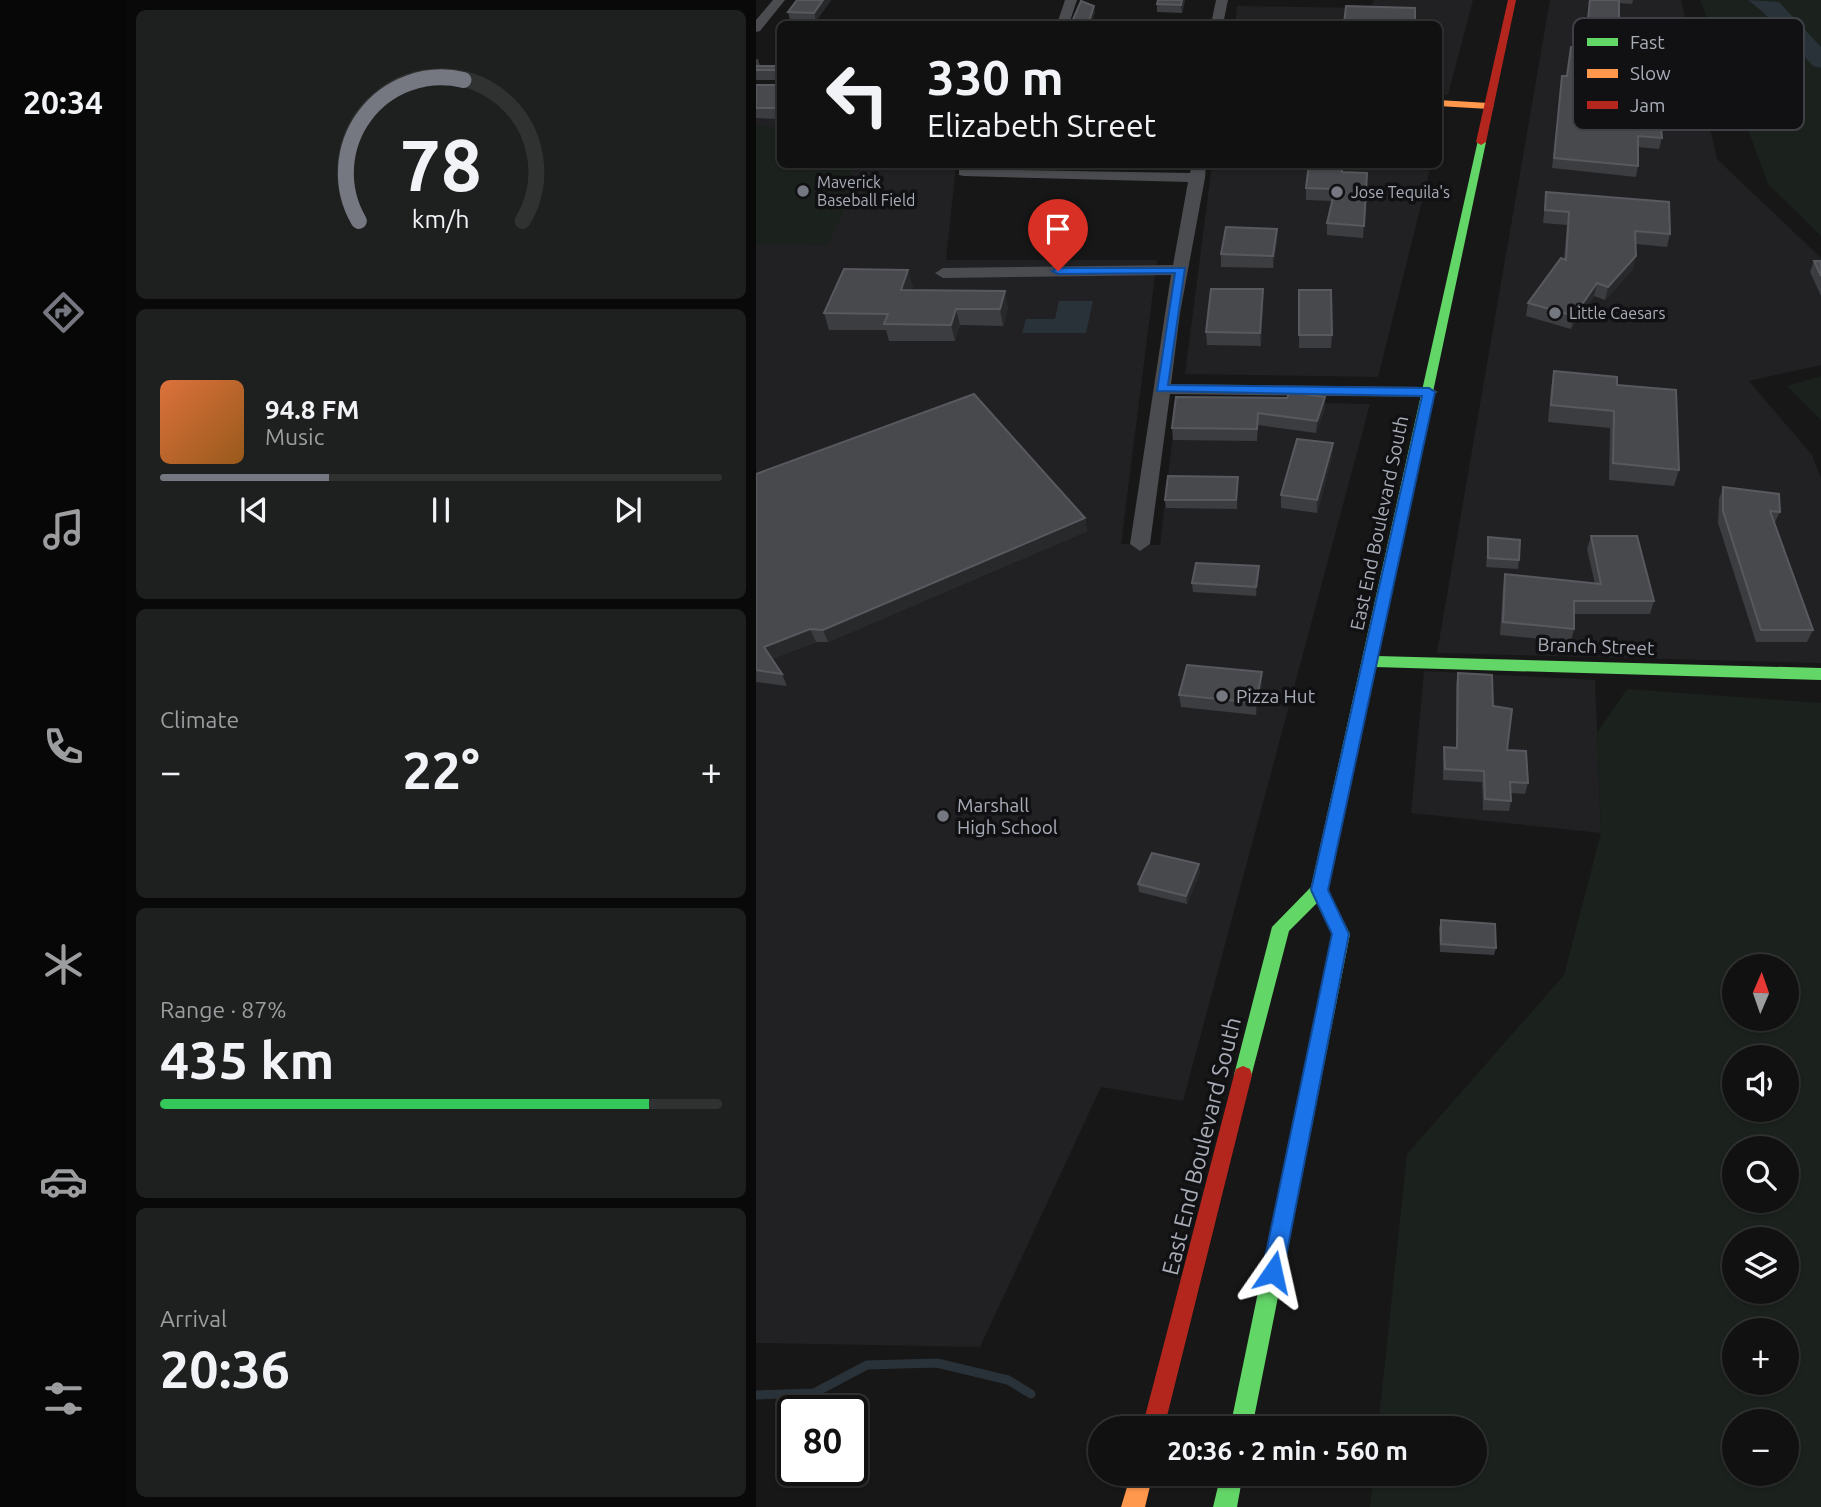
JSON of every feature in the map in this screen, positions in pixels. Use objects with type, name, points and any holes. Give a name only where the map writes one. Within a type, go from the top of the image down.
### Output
[{"type":"main road","name":"East End Boulevard South","points":[[1156,1416],[1280,927],[1320,890],[1512,0]]},
{"type":"main road","points":[[1442,103],[1489,106]]},
{"type":"main road","name":"Branch Street","points":[[1370,661],[1821,674]]},
{"type":"main road","points":[[1243,1416],[1340,934],[1320,890]]},
{"type":"main road","points":[[1133,1507],[1139,1486]]},
{"type":"main road","points":[[1226,1507],[1230,1486]]},
{"type":"street","points":[[757,27],[779,0]]},
{"type":"street","points":[[1064,21],[1071,0]]},
{"type":"street","points":[[1218,21],[1222,0]]},
{"type":"street","points":[[757,27],[777,26]]},
{"type":"street","points":[[964,172],[1199,171],[1161,388],[1140,544]]},
{"type":"street","points":[[943,273],[1181,270]]},
{"type":"street","points":[[1161,388],[1429,392]]},
{"type":"shaded area","points":[[1374,0],[1473,0],[1448,95],[1442,94],[1442,21],[1235,21],[1237,6],[1370,8]]},
{"type":"shaded area","points":[[1550,0],[1681,0],[1685,18],[1573,18],[1573,130],[1710,130],[1717,159],[1821,258],[1821,365],[1749,381],[1812,455],[1821,478],[1821,663],[1437,653]]},
{"type":"shaded area","points":[[1700,0],[1821,0],[1821,236],[1768,184],[1748,130],[1804,130],[1804,18],[1707,18]]},
{"type":"shaded area","name":"Marshall High School","points":[[756,94],[777,95],[777,168],[956,168],[946,260],[1157,260],[1121,544],[1160,545],[1177,400],[1370,404],[1183,1101],[1101,1087],[980,1347],[756,1343]]},
{"type":"shaded area","name":"Maverick Baseball Field","points":[[756,125],[777,128],[777,168],[851,168],[849,200],[827,245],[756,244]]},
{"type":"shaded area","points":[[1212,168],[1430,168],[1378,377],[1185,374]]},
{"type":"shaded area","points":[[1059,301],[1093,301],[1086,333],[1022,333],[1026,319],[1055,319]]},
{"type":"shaded area","points":[[1821,376],[1821,420],[1787,386]]},
{"type":"shaded area","points":[[1424,671],[1595,680],[1601,833],[1411,813]]},
{"type":"shaded area","points":[[1627,689],[1821,703],[1821,1507],[1370,1507],[1373,1486],[1487,1486],[1487,1416],[1379,1416],[1407,1154],[1564,975],[1601,833],[1597,733]]},
{"type":"building","points":[[797,0],[823,0],[814,13],[788,12]]},
{"type":"building","points":[[1158,0],[1182,0],[1181,5],[1157,4]]},
{"type":"building","points":[[1590,0],[1619,0],[1619,18],[1588,18]]},
{"type":"building","points":[[1081,1],[1094,6],[1089,21],[1072,21]]},
{"type":"building","points":[[1346,6],[1415,8],[1415,21],[1344,21]]},
{"type":"building","points":[[1571,47],[1573,130],[1661,130],[1662,138],[1638,136],[1638,166],[1554,158],[1562,76],[1567,76]]},
{"type":"building","points":[[756,66],[777,66],[777,70],[756,70]]},
{"type":"building","points":[[756,85],[777,85],[776,108],[756,108]]},
{"type":"building","points":[[1308,168],[1342,168],[1342,172],[1367,173],[1364,226],[1327,223],[1335,189],[1306,188]]},
{"type":"building","points":[[1546,192],[1669,202],[1670,234],[1635,231],[1636,256],[1608,287],[1597,283],[1574,316],[1528,303],[1561,258],[1566,260],[1569,212],[1545,210]]},
{"type":"building","points":[[1226,227],[1277,229],[1273,256],[1221,254]]},
{"type":"building","points":[[1814,261],[1821,261],[1821,276]]},
{"type":"building","points":[[844,269],[908,270],[901,290],[1005,291],[1000,309],[956,309],[951,325],[884,324],[888,314],[824,313]]},
{"type":"building","points":[[1211,289],[1263,289],[1260,333],[1206,332]]},
{"type":"building","points":[[1299,290],[1331,290],[1332,335],[1299,335]]},
{"type":"building","points":[[1554,371],[1617,377],[1617,385],[1676,390],[1679,470],[1613,463],[1614,411],[1551,405]]},
{"type":"building","points":[[1290,392],[1325,397],[1317,421],[1258,413],[1257,429],[1172,428],[1176,397],[1287,398]]},
{"type":"building","points":[[974,394],[1085,518],[823,630],[810,629],[764,647],[782,674],[756,670],[756,474]]},
{"type":"building","points":[[1297,439],[1333,443],[1317,500],[1281,495]]},
{"type":"building","points":[[1168,476],[1238,477],[1236,500],[1165,500]]},
{"type":"building","points":[[1723,487],[1779,494],[1780,512],[1770,511],[1813,630],[1761,630],[1723,511]]},
{"type":"building","points":[[1591,536],[1637,536],[1654,601],[1574,601],[1574,629],[1503,622],[1505,574],[1601,584]]},
{"type":"building","points":[[1488,537],[1520,540],[1519,560],[1488,558]]},
{"type":"building","points":[[1196,563],[1259,566],[1256,587],[1192,583]]},
{"type":"building","points":[[1187,665],[1262,672],[1256,703],[1179,695]]},
{"type":"building","points":[[1458,673],[1492,675],[1493,706],[1512,709],[1507,750],[1526,751],[1528,783],[1510,782],[1511,801],[1485,799],[1484,771],[1445,769],[1444,747],[1457,748]]},
{"type":"building","points":[[1152,853],[1199,864],[1186,896],[1138,884]]},
{"type":"building","points":[[1441,920],[1495,924],[1496,948],[1441,944]]},
{"type":"waterway","points":[[1759,0],[1771,7],[1781,18]]},
{"type":"waterway","points":[[1804,43],[1821,61]]},
{"type":"waterway","points":[[756,1395],[814,1393],[867,1365],[937,1363],[1008,1380],[1031,1394]]},
{"type":"traffic: fast","points":[[1243,1075],[1281,927],[1319,890],[1481,142]]},
{"type":"traffic: fast","points":[[1370,661],[1821,674]]},
{"type":"traffic: fast","points":[[1243,1416],[1341,934],[1319,890]]},
{"type":"traffic: fast","points":[[1225,1507],[1229,1486]]},
{"type":"traffic: slow","points":[[1442,103],[1489,106]]},
{"type":"traffic: slow","points":[[1133,1507],[1139,1486]]},
{"type":"traffic: jam","points":[[1481,142],[1512,0]]},
{"type":"traffic: jam","points":[[1156,1416],[1243,1075]]},
{"type":"place","name":"Maverick Baseball Field","points":[[803,191]]},
{"type":"place","name":"Jose Tequila's","points":[[1337,192]]},
{"type":"place","name":"Little Caesars","points":[[1555,313]]},
{"type":"place","name":"Pizza Hut","points":[[1222,696]]},
{"type":"place","name":"Marshall High School","points":[[943,816]]},
{"type":"route","points":[[1058,271],[1181,270],[1161,388],[1429,392],[1320,890],[1340,934],[1273,1272]]}]
